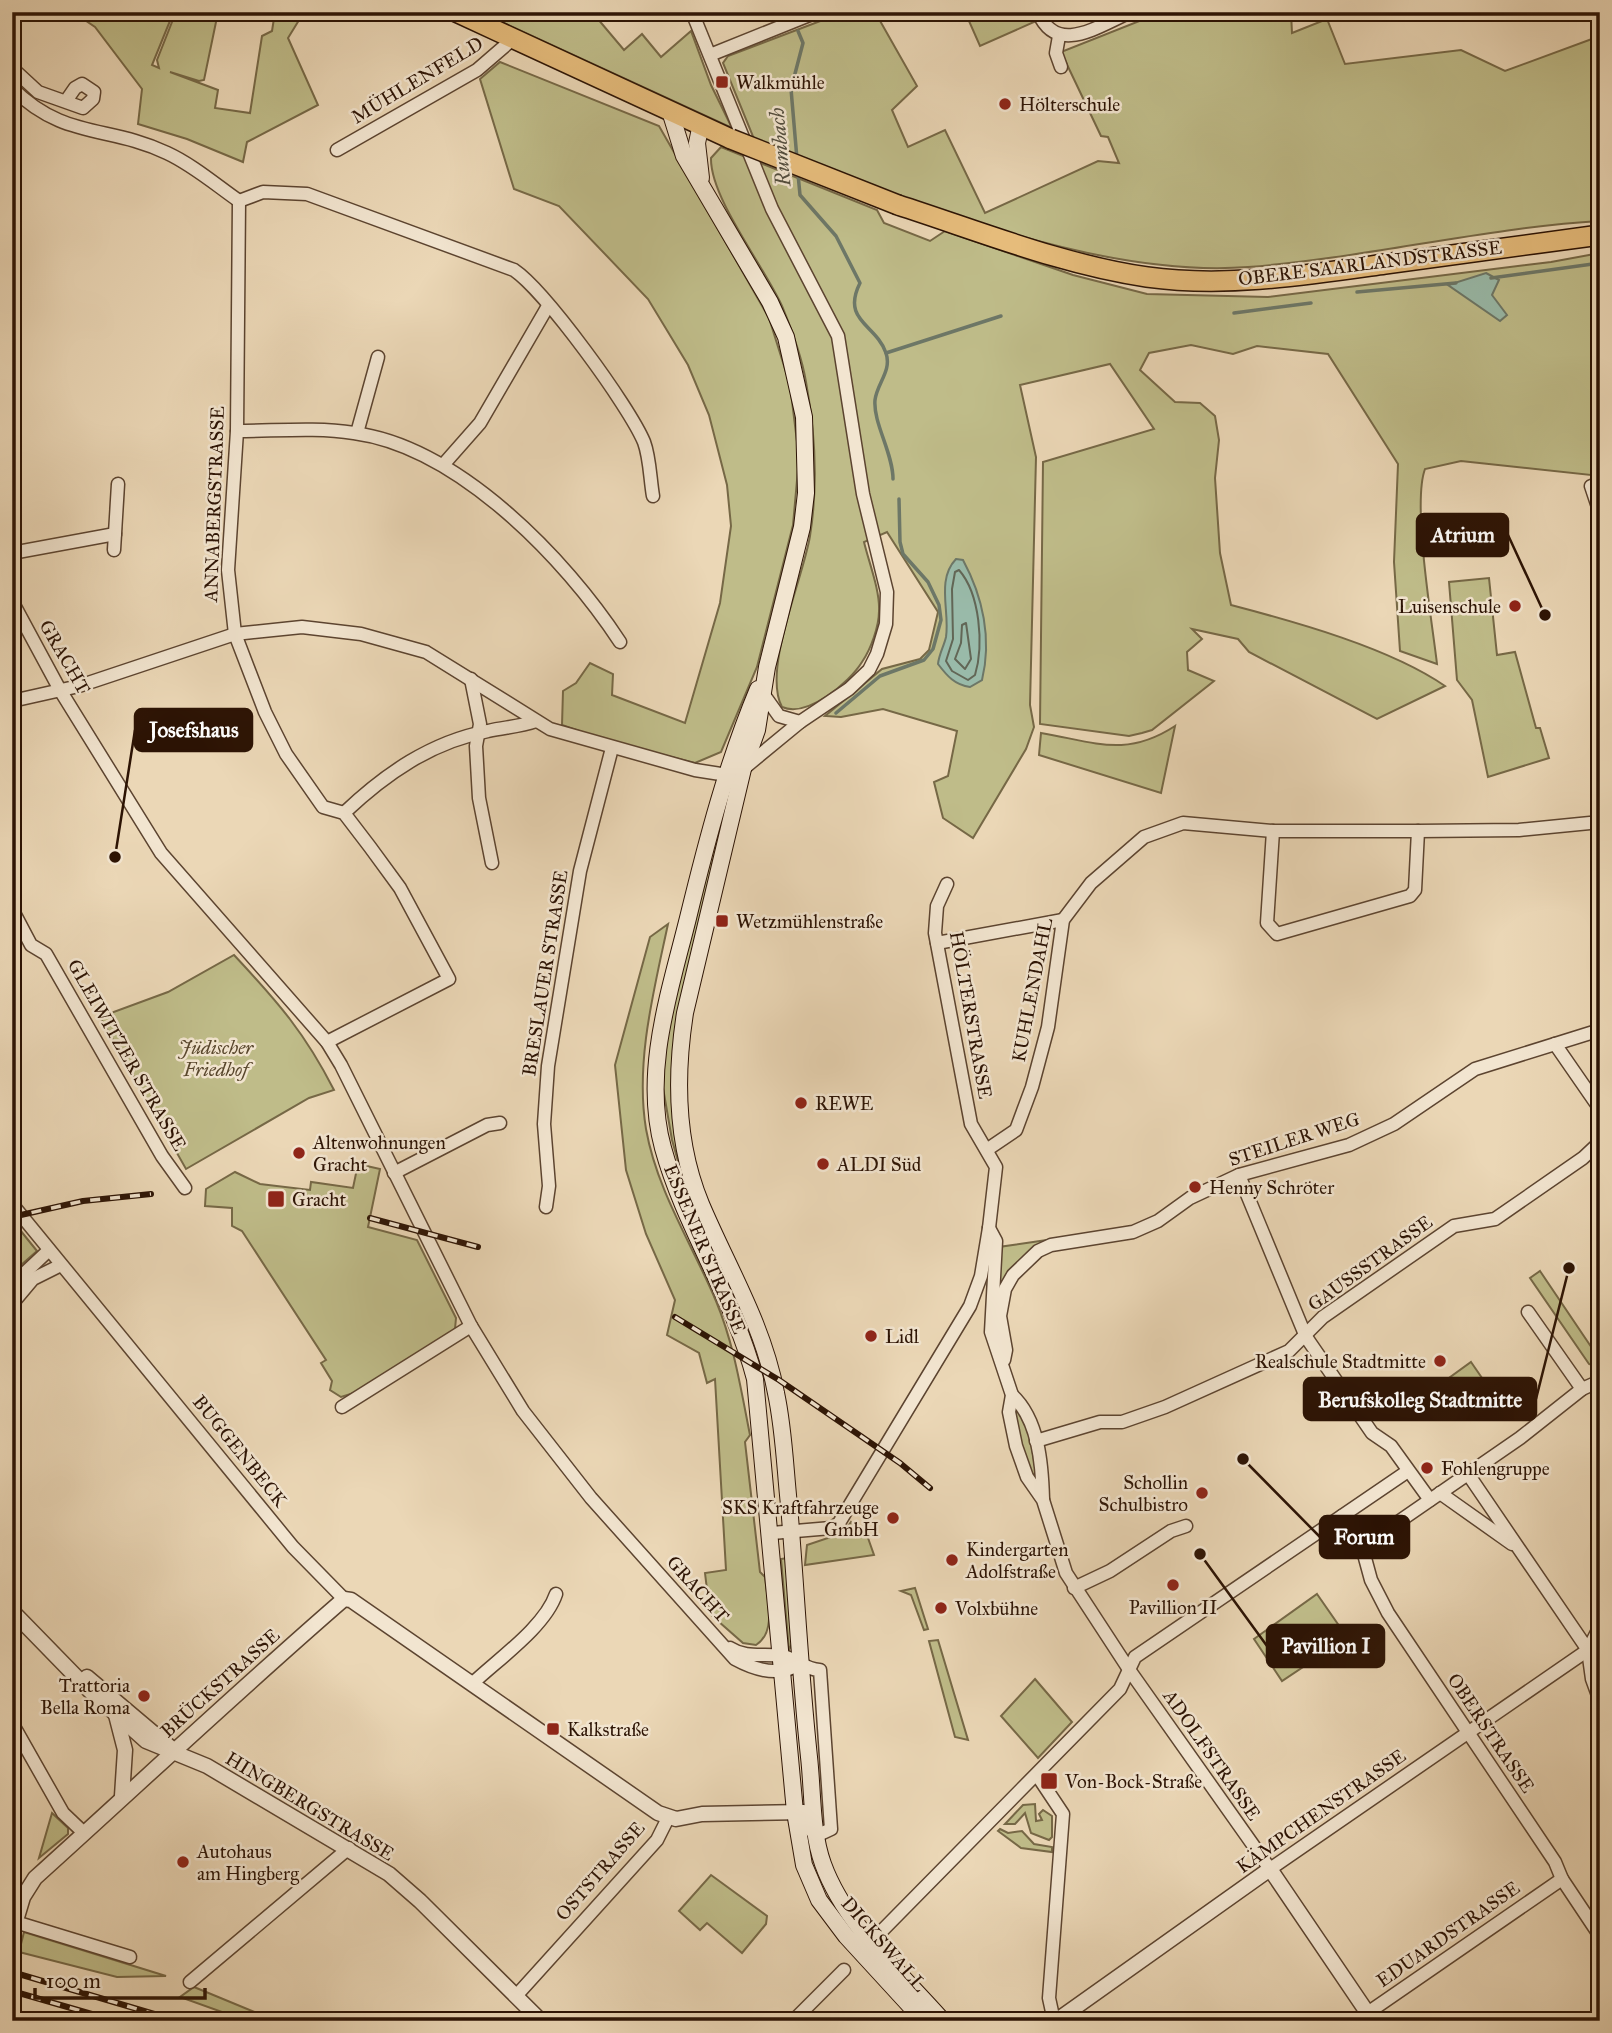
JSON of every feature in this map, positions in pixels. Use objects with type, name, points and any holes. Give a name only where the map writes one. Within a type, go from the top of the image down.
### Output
[{"type":"main road","points":[[456,12],[701,124]]},
{"type":"main road","name":"ESSENER STRASSE","points":[[670,111],[684,156],[770,302],[786,338],[804,416],[806,493],[802,527],[767,667],[727,775],[665,1009],[659,1044],[657,1116],[674,1183],[738,1322],[750,1360],[762,1434],[772,1533],[795,1812]]},
{"type":"main road","name":"ESSENER STRASSE","points":[[701,124],[697,143],[701,184]]},
{"type":"main road","name":"OBERE SAARLANDSTRASSE","points":[[701,124],[731,139],[898,205],[1104,269],[1149,277],[1245,280],[1327,272],[1600,235]]},
{"type":"main road","name":"ESSENER STRASSE","points":[[767,667],[764,695],[743,769],[685,1013],[679,1052],[679,1094],[683,1135],[701,1202],[756,1319],[779,1406],[816,1836]]},
{"type":"main road","name":"DICKSWALL","points":[[795,1812],[800,1850],[813,1888],[828,1913],[943,2021]]},
{"type":"main road","name":"DICKSWALL","points":[[816,1836],[822,1861],[836,1892],[866,1946],[925,2021]]},
{"type":"street","points":[[12,701],[60,690],[234,634],[303,627],[361,634],[426,652],[536,721],[564,735],[695,770],[727,775],[743,769],[800,722],[849,689],[869,670],[886,624],[887,592],[863,494],[838,335],[772,209],[692,12]]},
{"type":"street","points":[[710,55],[817,12]]},
{"type":"street","points":[[1038,12],[1043,24],[1059,36],[1076,35],[1131,12]]},
{"type":"street","points":[[1059,36],[1056,53],[1061,67]]},
{"type":"street","name":"MÜHLENFELD","points":[[337,150],[477,70],[514,38]]},
{"type":"street","points":[[12,68],[38,92],[66,101]]},
{"type":"street","points":[[12,88],[36,110],[63,124],[166,152],[239,201],[263,192],[322,197],[514,270],[527,279],[628,415],[645,444],[653,496]]},
{"type":"street","name":"ANNABERGSTRASSE","points":[[239,201],[237,431],[228,570],[230,614],[234,634],[265,712],[286,754],[323,807],[344,813],[400,888],[449,979],[327,1042]]},
{"type":"street","points":[[443,465],[480,423],[548,306]]},
{"type":"street","points":[[357,433],[378,358]]},
{"type":"street","points":[[237,431],[357,433],[443,465],[518,522],[603,615],[620,642]]},
{"type":"street","points":[[114,550],[118,484]]},
{"type":"street","points":[[1600,484],[1591,486],[1600,513]]},
{"type":"street","points":[[12,553],[115,534]]},
{"type":"street","name":"GRACHT","points":[[12,601],[60,690],[161,853],[327,1042],[471,1326],[523,1411],[556,1455],[735,1659],[749,1667],[800,1664]]},
{"type":"street","points":[[471,679],[480,724],[477,734],[479,798],[492,863]]},
{"type":"street","points":[[764,695],[779,716],[800,722]]},
{"type":"street","points":[[344,813],[379,781],[413,759],[477,734],[514,729],[536,721]]},
{"type":"street","name":"BRESLAUER STRASSE","points":[[545,1207],[549,1186],[544,1125],[548,1066],[580,871],[612,748]]},
{"type":"street","name":"KUHLENDAHL","points":[[988,1149],[1016,1130],[1032,1087],[1048,1027],[1063,920],[1091,883],[1144,837],[1163,828],[1202,823],[1273,831],[1418,831],[1520,830],[1600,822]]},
{"type":"street","points":[[1273,831],[1267,923],[1277,934],[1414,894],[1418,831]]},
{"type":"street","name":"HÖLTERSTRASSE","points":[[947,884],[934,920],[937,943],[971,1124],[988,1149]]},
{"type":"street","name":"GLEIWITZER STRASSE","points":[[12,909],[32,945],[46,954],[162,1156],[185,1188]]},
{"type":"street","points":[[937,943],[1063,920]]},
{"type":"street","points":[[1600,1030],[1555,1044],[1600,1109]]},
{"type":"street","name":"STEILER WEG","points":[[1003,1364],[1006,1350],[1000,1316],[1005,1289],[1026,1259],[1051,1245],[1133,1232],[1158,1221],[1190,1198],[1239,1175],[1349,1146],[1412,1114],[1475,1069],[1555,1044]]},
{"type":"street","points":[[394,1173],[487,1125],[500,1123]]},
{"type":"street","name":"GAUSSSTRASSE","points":[[1036,1441],[1100,1422],[1122,1422],[1165,1408],[1289,1351],[1306,1338],[1323,1317],[1454,1226],[1495,1219],[1583,1158],[1600,1142]]},
{"type":"street","points":[[772,1533],[831,1528],[839,1523],[970,1306],[981,1276],[996,1184],[996,1167],[988,1149]]},
{"type":"street","points":[[1239,1175],[1306,1338],[1372,1433],[1391,1446],[1408,1471],[1435,1497],[1518,1549]]},
{"type":"street","name":"BUGGENBECK","points":[[12,1204],[293,1547],[344,1599],[351,1601],[668,1818]]},
{"type":"street","name":"ADOLFSTRASSE","points":[[989,1228],[996,1241],[989,1321],[1012,1395],[1025,1410],[1036,1441],[1042,1473],[1043,1500],[1066,1573],[1130,1671],[1270,1869],[1366,2018]]},
{"type":"street","points":[[12,1284],[49,1250]]},
{"type":"street","points":[[12,1304],[33,1279],[61,1265]]},
{"type":"street","points":[[1528,1312],[1582,1389]]},
{"type":"street","points":[[342,1407],[471,1326]]},
{"type":"street","points":[[1362,1547],[1468,1474],[1582,1389],[1600,1381]]},
{"type":"street","name":"ADOLFSTRASSE","points":[[1012,1395],[1009,1412],[1016,1446],[1027,1477],[1043,1500]]},
{"type":"street","points":[[866,1946],[1120,1689],[1135,1657],[1408,1471]]},
{"type":"street","points":[[1468,1474],[1588,1650],[1592,1679],[1600,1701]]},
{"type":"street","name":"OBERSTRASSE","points":[[1342,1516],[1362,1547],[1371,1580],[1388,1613],[1555,1862],[1562,1879],[1600,1936]]},
{"type":"street","points":[[1074,1588],[1110,1571],[1171,1531],[1186,1526]]},
{"type":"street","points":[[471,1684],[539,1622],[551,1608],[556,1594]]},
{"type":"street","name":"BRÜCKSTRASSE","points":[[13,1926],[28,1886],[122,1796],[344,1599]]},
{"type":"street","name":"HINGBERGSTRASSE","points":[[12,1611],[115,1714],[146,1741],[173,1751],[349,1848],[421,1901],[541,2021]]},
{"type":"street","name":"KÄMPCHENSTRASSE","points":[[1055,2021],[1588,1650],[1600,1626]]},
{"type":"street","name":"HINGBERGSTRASSE","points":[[64,1661],[112,1696],[173,1751]]},
{"type":"street","points":[[795,1812],[816,1836],[831,1829],[820,1670],[800,1664]]},
{"type":"street","points":[[115,1714],[125,1750],[122,1796]]},
{"type":"street","points":[[12,1723],[63,1813],[84,1833]]},
{"type":"street","points":[[1037,1775],[1063,1814],[1049,1998],[1055,2021]]},
{"type":"street","name":"OSTSTRASSE","points":[[516,1996],[657,1840],[668,1818],[814,1811]]},
{"type":"street","points":[[190,1982],[349,1848]]},
{"type":"street","name":"EDUARDSTRASSE","points":[[1366,2018],[1562,1879]]},
{"type":"street","points":[[13,1926],[130,1957]]},
{"type":"street","points":[[793,2021],[844,1970]]},
{"type":"green space","points":[[73,12],[161,12],[172,16],[152,65],[159,68],[157,60],[176,12],[213,14],[216,22],[204,80],[199,81],[170,72],[218,90],[215,108],[250,113],[262,36],[272,31],[275,12],[304,12],[288,38],[318,105],[247,142],[243,162],[187,139],[138,124],[142,89],[95,27]]},
{"type":"green space","points":[[480,12],[592,12],[624,50],[642,34],[661,57],[691,31],[711,85],[732,128]]},
{"type":"green space","points":[[844,12],[875,12],[917,86],[892,110],[908,147],[945,130],[985,213],[1098,161],[1119,163],[1108,137],[1101,136],[1061,52],[1162,12],[1291,12],[1292,33],[1327,19],[1345,64],[1461,50],[1505,71],[1600,36],[1600,221],[1512,230],[1336,257],[1248,267],[1188,267],[1125,260],[1061,247],[932,208],[754,139],[723,63],[728,56]]},
{"type":"green space","points":[[965,12],[1030,12],[1034,22],[980,46]]},
{"type":"green space","points":[[500,62],[659,126],[769,318],[790,385],[799,458],[793,525],[757,667],[721,752],[695,763],[608,741],[562,725],[563,691],[576,683],[590,663],[613,674],[612,695],[685,723],[720,603],[731,526],[727,485],[709,415],[688,365],[648,299],[559,206],[514,189],[480,79]]},
{"type":"green space","points":[[721,147],[877,210],[884,223],[930,241],[945,231],[1073,275],[1147,294],[1268,297],[1551,262],[1600,253],[1600,476],[1461,461],[1425,469],[1421,508],[1422,535],[1437,664],[1400,651],[1394,562],[1398,464],[1328,354],[1257,346],[1233,354],[1191,345],[1149,353],[1140,370],[1175,402],[1200,403],[1215,416],[1219,440],[1215,478],[1220,553],[1231,605],[1313,628],[1370,648],[1423,672],[1445,686],[1377,719],[1249,652],[1238,639],[1192,629],[1202,639],[1187,652],[1188,670],[1214,681],[1152,730],[1129,736],[1040,724],[1043,462],[1154,429],[1110,364],[1020,385],[1036,457],[1030,705],[1034,727],[1026,749],[973,838],[943,818],[934,782],[948,776],[957,731],[883,709],[841,717],[825,716],[882,669],[920,659],[929,650],[938,612],[887,532],[864,542],[879,603],[876,630],[865,657],[848,679],[815,703],[803,708],[782,707],[777,691],[780,648],[806,554],[812,517],[815,478],[812,420],[802,363],[782,306],[728,212],[713,174],[711,158]]},
{"type":"green space","points":[[1489,578],[1497,655],[1515,652],[1536,728],[1540,728],[1549,758],[1488,777],[1472,700],[1457,680],[1449,582]]},
{"type":"green space","points":[[1175,726],[1161,793],[1039,755],[1041,733],[1094,743],[1125,745],[1157,736]]},
{"type":"green space","points":[[723,807],[726,807],[712,865],[708,897],[677,1021],[685,1171],[681,1172],[672,1140],[662,1082],[665,1037]]},
{"type":"green space","points":[[668,924],[644,1052],[643,1104],[646,1129],[658,1174],[722,1317],[740,1384],[750,1435],[745,1442],[760,1572],[765,1577],[769,1605],[767,1632],[756,1645],[743,1643],[710,1614],[705,1573],[726,1570],[715,1379],[707,1383],[699,1353],[667,1335],[675,1300],[646,1234],[626,1170],[615,1065],[650,937]]},
{"type":"green space","name":"Jüdischer Friedhof","points":[[234,955],[290,1019],[334,1090],[309,1098],[186,1169],[100,1017],[168,992]]},
{"type":"green space","points":[[358,1164],[380,1169],[368,1227],[417,1240],[456,1318],[455,1329],[357,1392],[341,1397],[330,1390],[332,1381],[321,1363],[326,1360],[242,1231],[232,1226],[232,1208],[205,1206],[206,1189],[235,1172],[260,1184],[310,1190],[311,1182],[353,1188]]},
{"type":"green space","points":[[12,1220],[37,1251],[12,1273],[17,1265]]},
{"type":"green space","points":[[1047,1240],[1002,1282],[995,1275],[999,1247]]},
{"type":"green space","points":[[1540,1271],[1600,1360],[1600,1368],[1589,1364],[1530,1278]]},
{"type":"green space","points":[[1471,1362],[1482,1378],[1453,1399],[1442,1383]]},
{"type":"green space","points":[[1016,1412],[1021,1412],[1029,1429],[1036,1473],[1033,1475],[1029,1473],[1013,1416]]},
{"type":"green space","points":[[851,1522],[868,1538],[874,1555],[805,1565],[807,1545],[843,1533]]},
{"type":"green space","points":[[787,1558],[793,1642],[789,1650],[781,1559]]},
{"type":"green space","points":[[915,1588],[928,1629],[924,1630],[911,1595],[901,1591]]},
{"type":"green space","points":[[1317,1594],[1342,1630],[1334,1635],[1339,1643],[1282,1681],[1254,1639]]},
{"type":"green space","points":[[938,1640],[968,1740],[955,1737],[929,1641]]},
{"type":"green space","points":[[1035,1679],[1072,1722],[1038,1758],[1001,1716]]},
{"type":"green space","points":[[1035,1804],[1036,1821],[1042,1820],[1039,1814],[1043,1810],[1052,1816],[1052,1837],[1049,1840],[1031,1833],[1025,1813],[1015,1824],[1005,1824],[1023,1805]]},
{"type":"green space","points":[[52,1813],[68,1828],[68,1834],[39,1858]]},
{"type":"green space","points":[[1000,1829],[1008,1833],[1022,1831],[1034,1844],[1052,1847],[1052,1852],[1021,1848],[998,1831]]},
{"type":"green space","points":[[711,1875],[767,1916],[766,1924],[742,1953],[707,1923],[700,1930],[679,1911]]},
{"type":"green space","points":[[24,1932],[166,1976],[117,1977],[19,1952]]},
{"type":"green space","points":[[194,1987],[276,2021],[247,2021],[180,1997]]},
{"type":"water","points":[[1486,273],[1499,280],[1492,295],[1507,315],[1500,321],[1448,285]]},
{"type":"water","points":[[956,559],[963,560],[976,589],[986,634],[982,680],[970,687],[952,679],[938,664],[947,627],[945,586],[950,567]]},
{"type":"waterway","name":"Rumbach","points":[[797,159],[791,89],[803,43],[798,31]]},
{"type":"waterway","name":"Rumbach","points":[[798,174],[800,195],[836,236],[860,283],[855,296],[857,314],[886,353],[887,366],[876,394],[875,409],[893,479]]},
{"type":"waterway","points":[[1491,278],[1600,263]]},
{"type":"waterway","points":[[1357,292],[1456,283]]},
{"type":"waterway","points":[[1234,313],[1311,303]]},
{"type":"waterway","points":[[886,353],[1001,316]]},
{"type":"waterway","name":"Rumbach","points":[[836,713],[880,676],[924,660],[933,649],[941,620],[939,605],[928,582],[903,554],[900,542],[899,499]]},
{"type":"railway","points":[[12,1217],[83,1201],[151,1194]]},
{"type":"railway","points":[[370,1218],[478,1247]]},
{"type":"railway","points":[[675,1317],[779,1380],[900,1463],[930,1488]]},
{"type":"railway","points":[[12,1972],[178,2021]]},
{"type":"railway","points":[[12,1991],[116,2021]]},
{"type":"place","name":"Walkmühle","points":[[722,82]]},
{"type":"place","name":"Hölterschule","points":[[1005,104]]},
{"type":"place","name":"Luisenschule","points":[[1515,606]]},
{"type":"place","name":"Atrium","points":[[1545,615]]},
{"type":"place","name":"Josefshaus","points":[[115,857]]},
{"type":"place","name":"Wetzmühlenstraße","points":[[722,921]]},
{"type":"place","name":"REWE","points":[[801,1103]]},
{"type":"place","name":"Altenwohnungen Gracht","points":[[299,1153]]},
{"type":"place","name":"ALDI Süd","points":[[823,1164]]},
{"type":"place","name":"Henny Schröter","points":[[1195,1187]]},
{"type":"place","name":"Gracht","points":[[276,1199]]},
{"type":"place","name":"Berufskolleg Stadtmitte","points":[[1569,1268]]},
{"type":"place","name":"Lidl","points":[[871,1336]]},
{"type":"place","name":"Realschule Stadtmitte","points":[[1440,1361]]},
{"type":"place","name":"Forum","points":[[1243,1459]]},
{"type":"place","name":"Fohlengruppe","points":[[1427,1468]]},
{"type":"place","name":"Schollin Schulbistro","points":[[1202,1493]]},
{"type":"place","name":"SKS Kraftfahrzeuge GmbH","points":[[893,1518]]},
{"type":"place","name":"Pavillion I","points":[[1200,1554]]},
{"type":"place","name":"Kindergarten Adolfstraße","points":[[952,1560]]},
{"type":"place","name":"Pavillion II","points":[[1173,1585]]},
{"type":"place","name":"Volxbühne","points":[[941,1608]]},
{"type":"place","name":"Trattoria Bella Roma","points":[[144,1696]]},
{"type":"place","name":"Kalkstraße","points":[[553,1729]]},
{"type":"place","name":"Von-Bock-Straße","points":[[1049,1781]]},
{"type":"place","name":"Autohaus am Hingberg","points":[[183,1862]]}]
